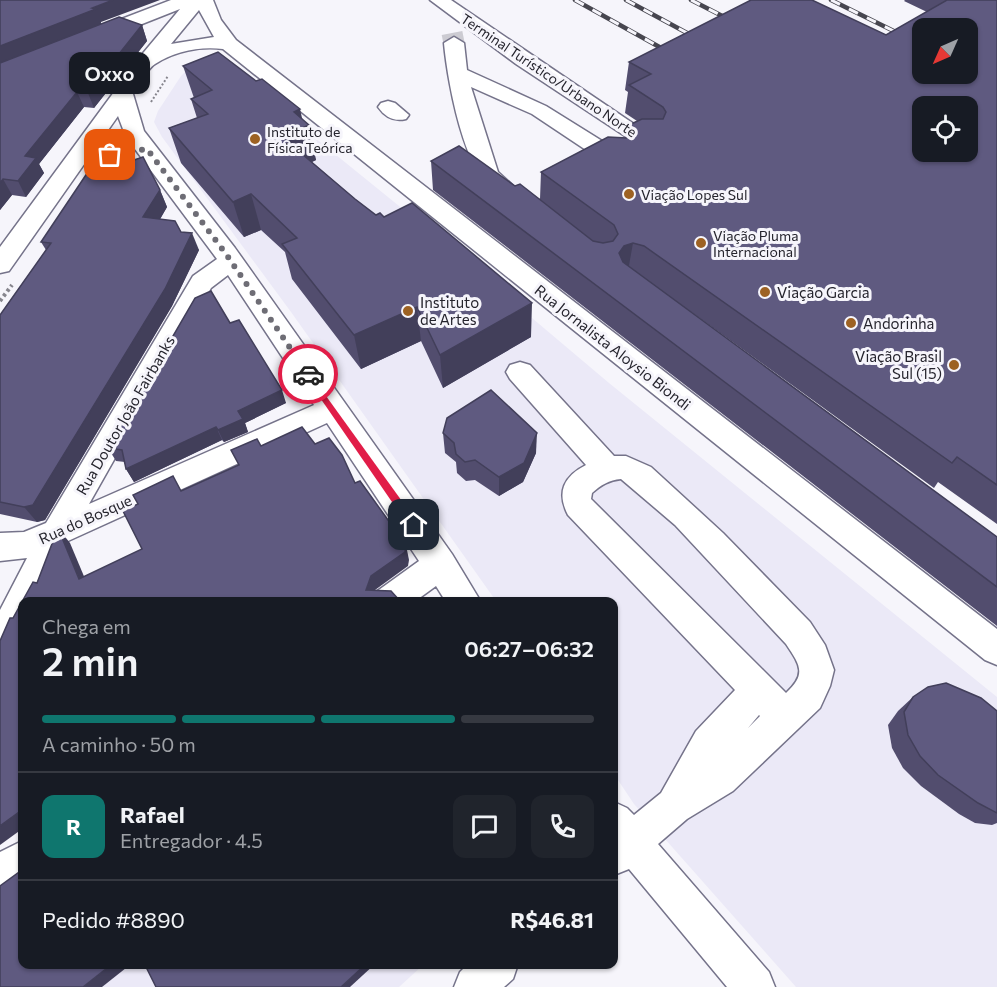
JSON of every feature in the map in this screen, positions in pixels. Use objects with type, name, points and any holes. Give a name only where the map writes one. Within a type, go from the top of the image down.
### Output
[{"type":"street","points":[[74,44],[187,0]]},
{"type":"street","points":[[0,265],[146,62],[197,0]]},
{"type":"street","name":"Rua Jornalista Aloysio Biondi","points":[[204,0],[212,21],[229,44],[997,649]]},
{"type":"street","name":"Terminal Turístico/Urbano Norte","points":[[444,4],[523,60],[648,141]]},
{"type":"street","points":[[146,62],[187,45],[216,42],[229,44]]},
{"type":"street","points":[[454,43],[457,73],[489,176],[531,211]]},
{"type":"street","points":[[457,73],[539,110],[615,159]]},
{"type":"street","points":[[123,94],[130,124],[124,153]]},
{"type":"street","points":[[57,186],[79,169],[124,153]]},
{"type":"street","points":[[124,153],[230,261],[462,597]]},
{"type":"street","name":"Rua Doutor João Fairbanks","points":[[24,597],[57,532],[202,282],[230,261]]},
{"type":"street","points":[[520,372],[607,468]]},
{"type":"street","name":"Rua do Bosque","points":[[0,547],[26,545],[332,409]]},
{"type":"street","points":[[754,987],[618,840],[728,771],[784,716],[808,696],[815,685],[818,671],[814,658],[798,633],[655,488],[625,468],[607,468],[586,479],[576,495],[576,501],[588,517],[784,716]]},
{"type":"street","points":[[395,597],[441,564]]},
{"type":"street","name":"Rua Doutor João Fairbanks","points":[[0,643],[18,608]]},
{"type":"street","points":[[674,806],[709,744],[759,690]]},
{"type":"street","points":[[0,876],[18,863]]},
{"type":"street","points":[[475,987],[493,969]]},
{"type":"path","points":[[150,103],[174,68]]},
{"type":"shaded area","points":[[219,60],[404,210],[609,383],[997,697],[997,987],[796,987],[634,804],[618,780],[618,597],[493,597],[291,312],[162,137],[154,122],[158,111],[181,76],[190,67]]},
{"type":"shaded area","points":[[124,969],[158,969],[167,987],[102,987]]},
{"type":"shaded area","points":[[303,969],[419,969],[399,987],[314,987]]},
{"type":"building","points":[[0,0],[113,0],[92,8],[96,9],[0,46]]},
{"type":"building","points":[[751,0],[812,0],[886,35],[912,20],[912,84],[978,84],[978,18],[916,18],[947,0],[997,0],[997,485],[957,457],[952,463],[644,246],[633,243],[624,246],[619,253],[623,262],[997,537],[997,587],[431,161],[459,146],[515,186],[520,184],[593,241],[603,243],[613,241],[618,234],[614,225],[541,172],[608,137],[627,138],[632,132],[629,125],[642,119],[663,119],[666,112],[663,107],[629,85],[651,74],[629,62]]},
{"type":"building","points":[[119,17],[142,25],[88,93],[77,92],[25,156],[36,158],[18,181],[3,179],[0,183],[0,63]]},
{"type":"building","points":[[218,52],[256,81],[262,79],[300,109],[294,112],[309,125],[282,137],[355,199],[376,215],[380,213],[384,217],[412,203],[532,303],[440,355],[417,307],[354,335],[282,244],[297,238],[251,194],[233,202],[169,128],[208,114],[191,99],[212,90],[183,66]]},
{"type":"building","points":[[123,146],[134,160],[143,157],[160,190],[143,217],[175,221],[181,232],[192,233],[165,289],[33,505],[24,507],[0,502],[0,315],[51,243],[41,242],[100,154]]},
{"type":"building","points":[[211,291],[230,323],[239,320],[282,390],[238,411],[243,419],[218,430],[216,427],[126,469],[122,450],[108,448],[195,298]]},
{"type":"building","points":[[491,390],[537,433],[524,463],[499,477],[475,460],[465,462],[456,454],[454,443],[443,433],[447,418]]},
{"type":"building","points":[[302,427],[315,444],[329,438],[342,455],[355,483],[360,481],[406,545],[405,552],[371,576],[366,590],[391,591],[396,597],[25,597],[33,582],[37,583],[58,528],[79,579],[142,549],[123,511],[138,504],[133,495],[173,476],[181,491],[239,465],[231,450],[257,439],[261,446]]},
{"type":"building","points":[[18,609],[18,813],[0,826],[0,641],[10,618],[13,618]]},
{"type":"building","points":[[946,683],[981,698],[997,711],[997,813],[978,803],[938,775],[920,756],[908,735],[904,712],[913,697],[928,687]]},
{"type":"building","points":[[18,873],[18,969],[106,969],[83,987],[0,987],[0,886]]},
{"type":"building","points":[[147,969],[361,969],[341,987],[156,987]]},
{"type":"tunnel","points":[[452,33],[454,43]]},
{"type":"railway","points":[[575,0],[672,54]]},
{"type":"railway","points":[[626,0],[700,40]]},
{"type":"railway","points":[[691,0],[736,23]]},
{"type":"railway","points":[[831,0],[912,40]]},
{"type":"way so far","points":[[110,155],[147,149],[226,254],[308,374]]},
{"type":"place","name":"Instituto de Física Teórica","points":[[255,139]]},
{"type":"place","name":"Oxxo","points":[[110,155]]},
{"type":"place","name":"Viação Lopes Sul","points":[[629,194]]},
{"type":"place","name":"Viação Pluma Internacional","points":[[701,243]]},
{"type":"place","name":"Viação Garcia","points":[[765,292]]},
{"type":"place","name":"Instituto de Artes","points":[[408,311]]},
{"type":"place","name":"Andorinha","points":[[851,323]]},
{"type":"place","name":"Viação Brasil Sul (15)","points":[[954,365]]},
{"type":"route","points":[[308,374],[414,525]]}]
